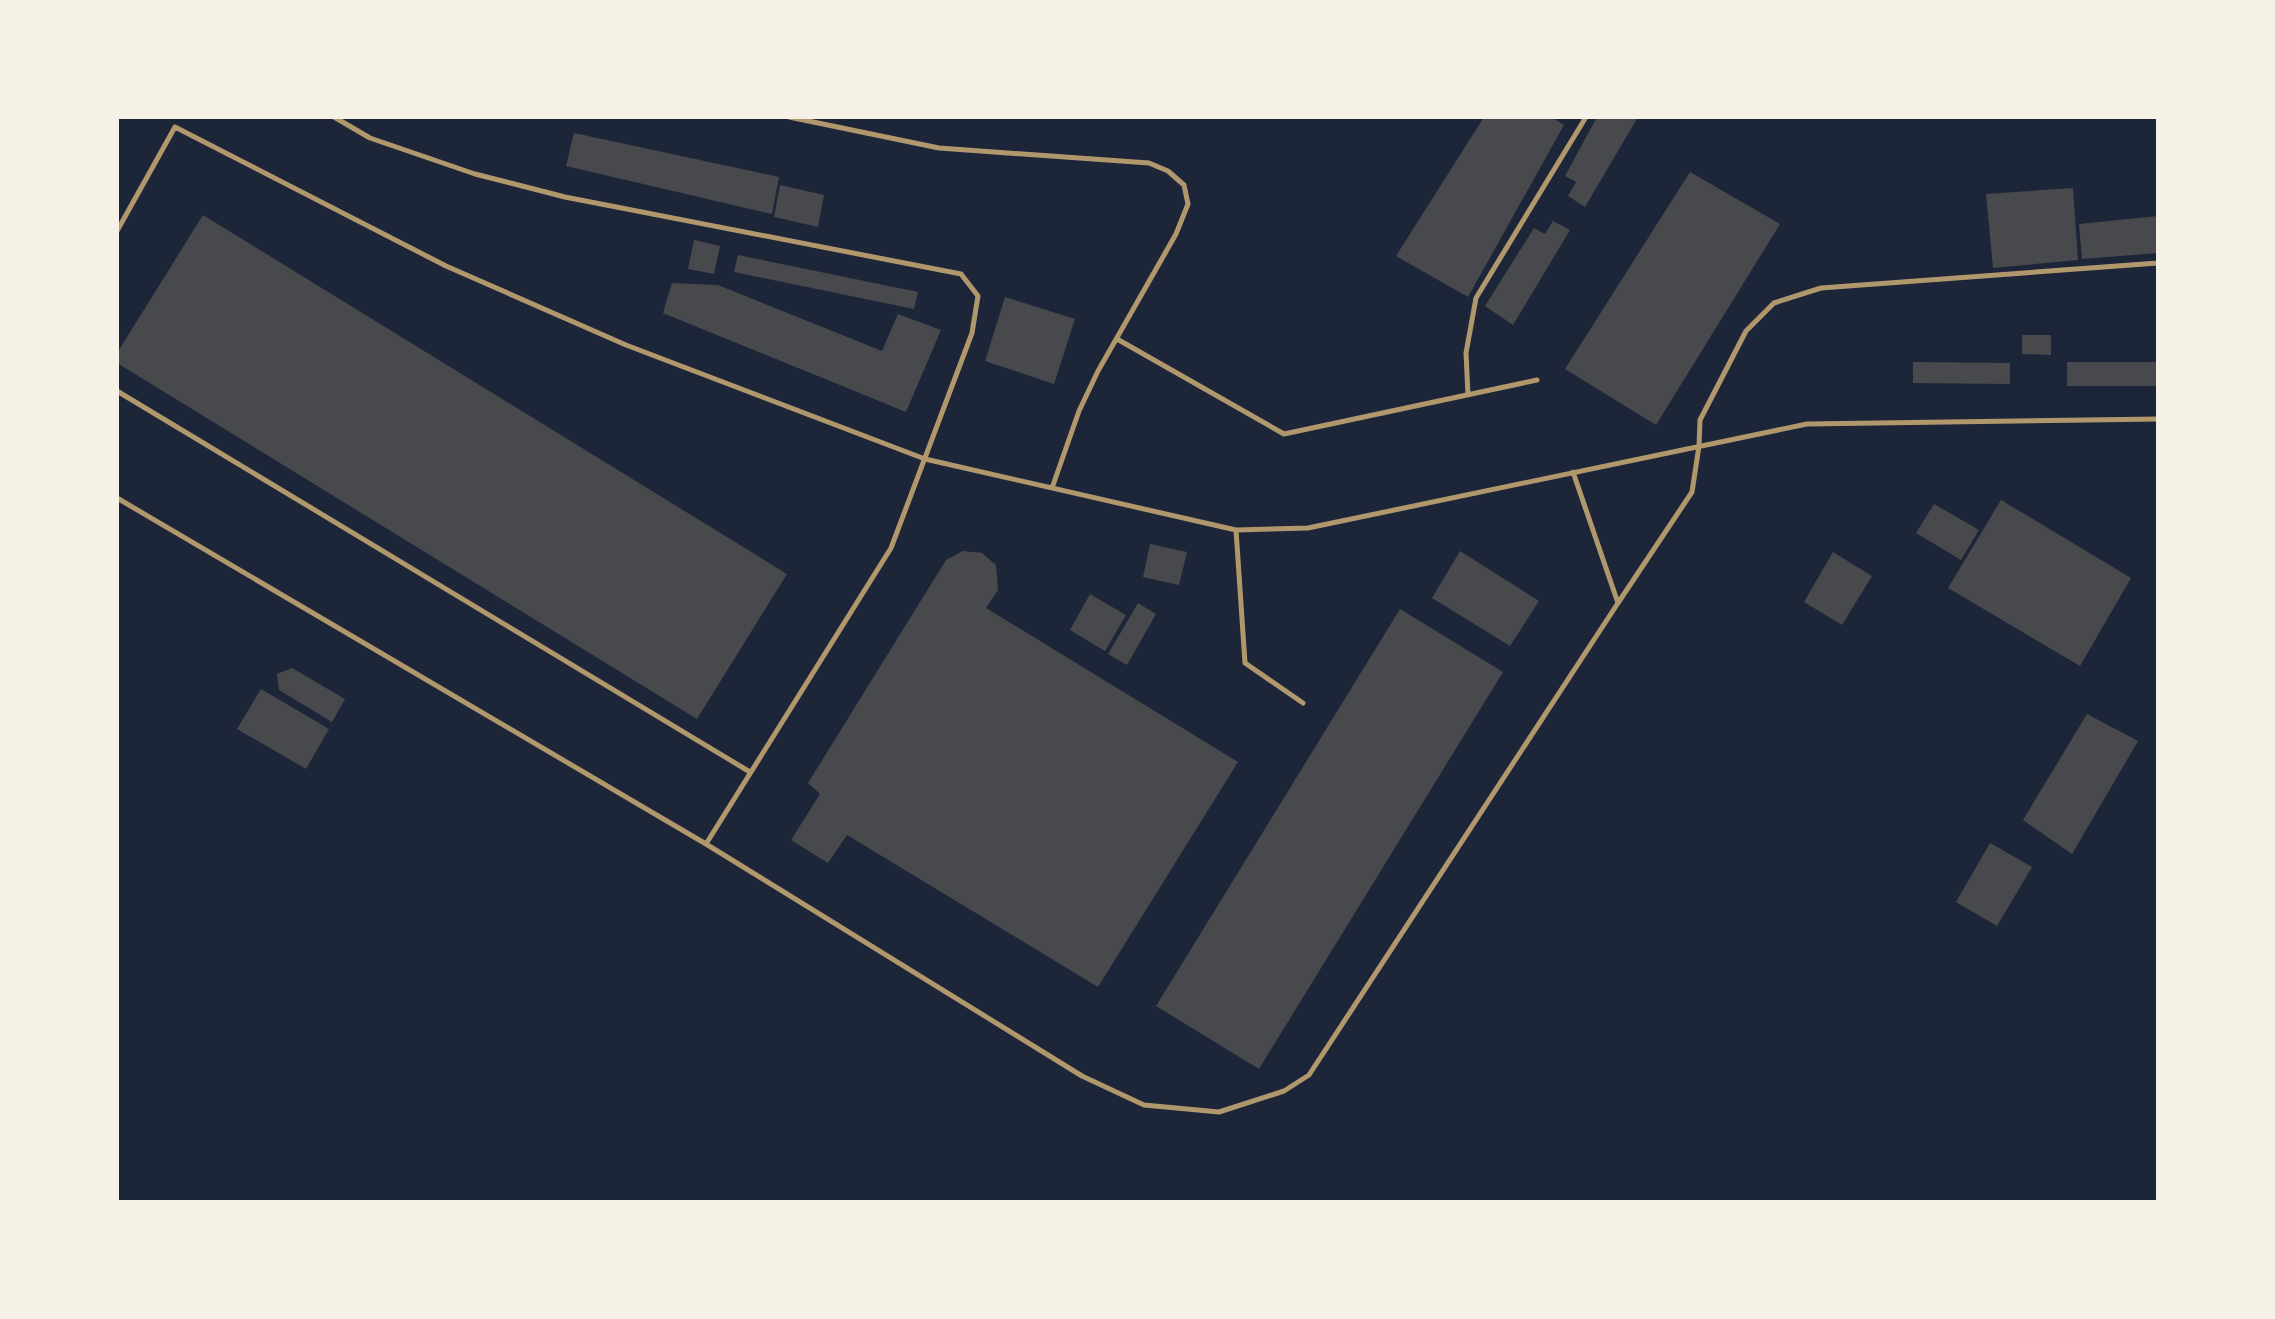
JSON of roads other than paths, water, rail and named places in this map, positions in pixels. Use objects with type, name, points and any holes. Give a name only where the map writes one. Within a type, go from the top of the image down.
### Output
[{"type":"lane","points":[[334,117],[370,138],[475,174],[565,197],[961,274],[978,296],[972,333],[891,548],[706,844]]},
{"type":"lane","points":[[789,117],[939,148],[1149,163],[1168,171],[1184,185],[1188,204],[1176,234],[1098,371],[1079,411],[1052,488]]},
{"type":"lane","points":[[1468,395],[1466,353],[1476,299],[1586,117]]},
{"type":"lane","points":[[117,231],[175,127],[446,266],[626,345],[925,458],[1236,530],[1308,528],[1807,424],[2158,419]]},
{"type":"lane","points":[[117,498],[706,844],[1082,1076],[1144,1105],[1219,1112],[1284,1091],[1309,1075],[1692,492],[1700,420],[1746,331],[1774,303],[1821,288],[2158,263]]},
{"type":"lane","points":[[1116,339],[1284,434],[1537,380]]},
{"type":"lane","points":[[117,391],[750,772]]},
{"type":"lane","points":[[1573,472],[1618,603]]},
{"type":"lane","points":[[1236,530],[1245,663],[1303,702]]}]
